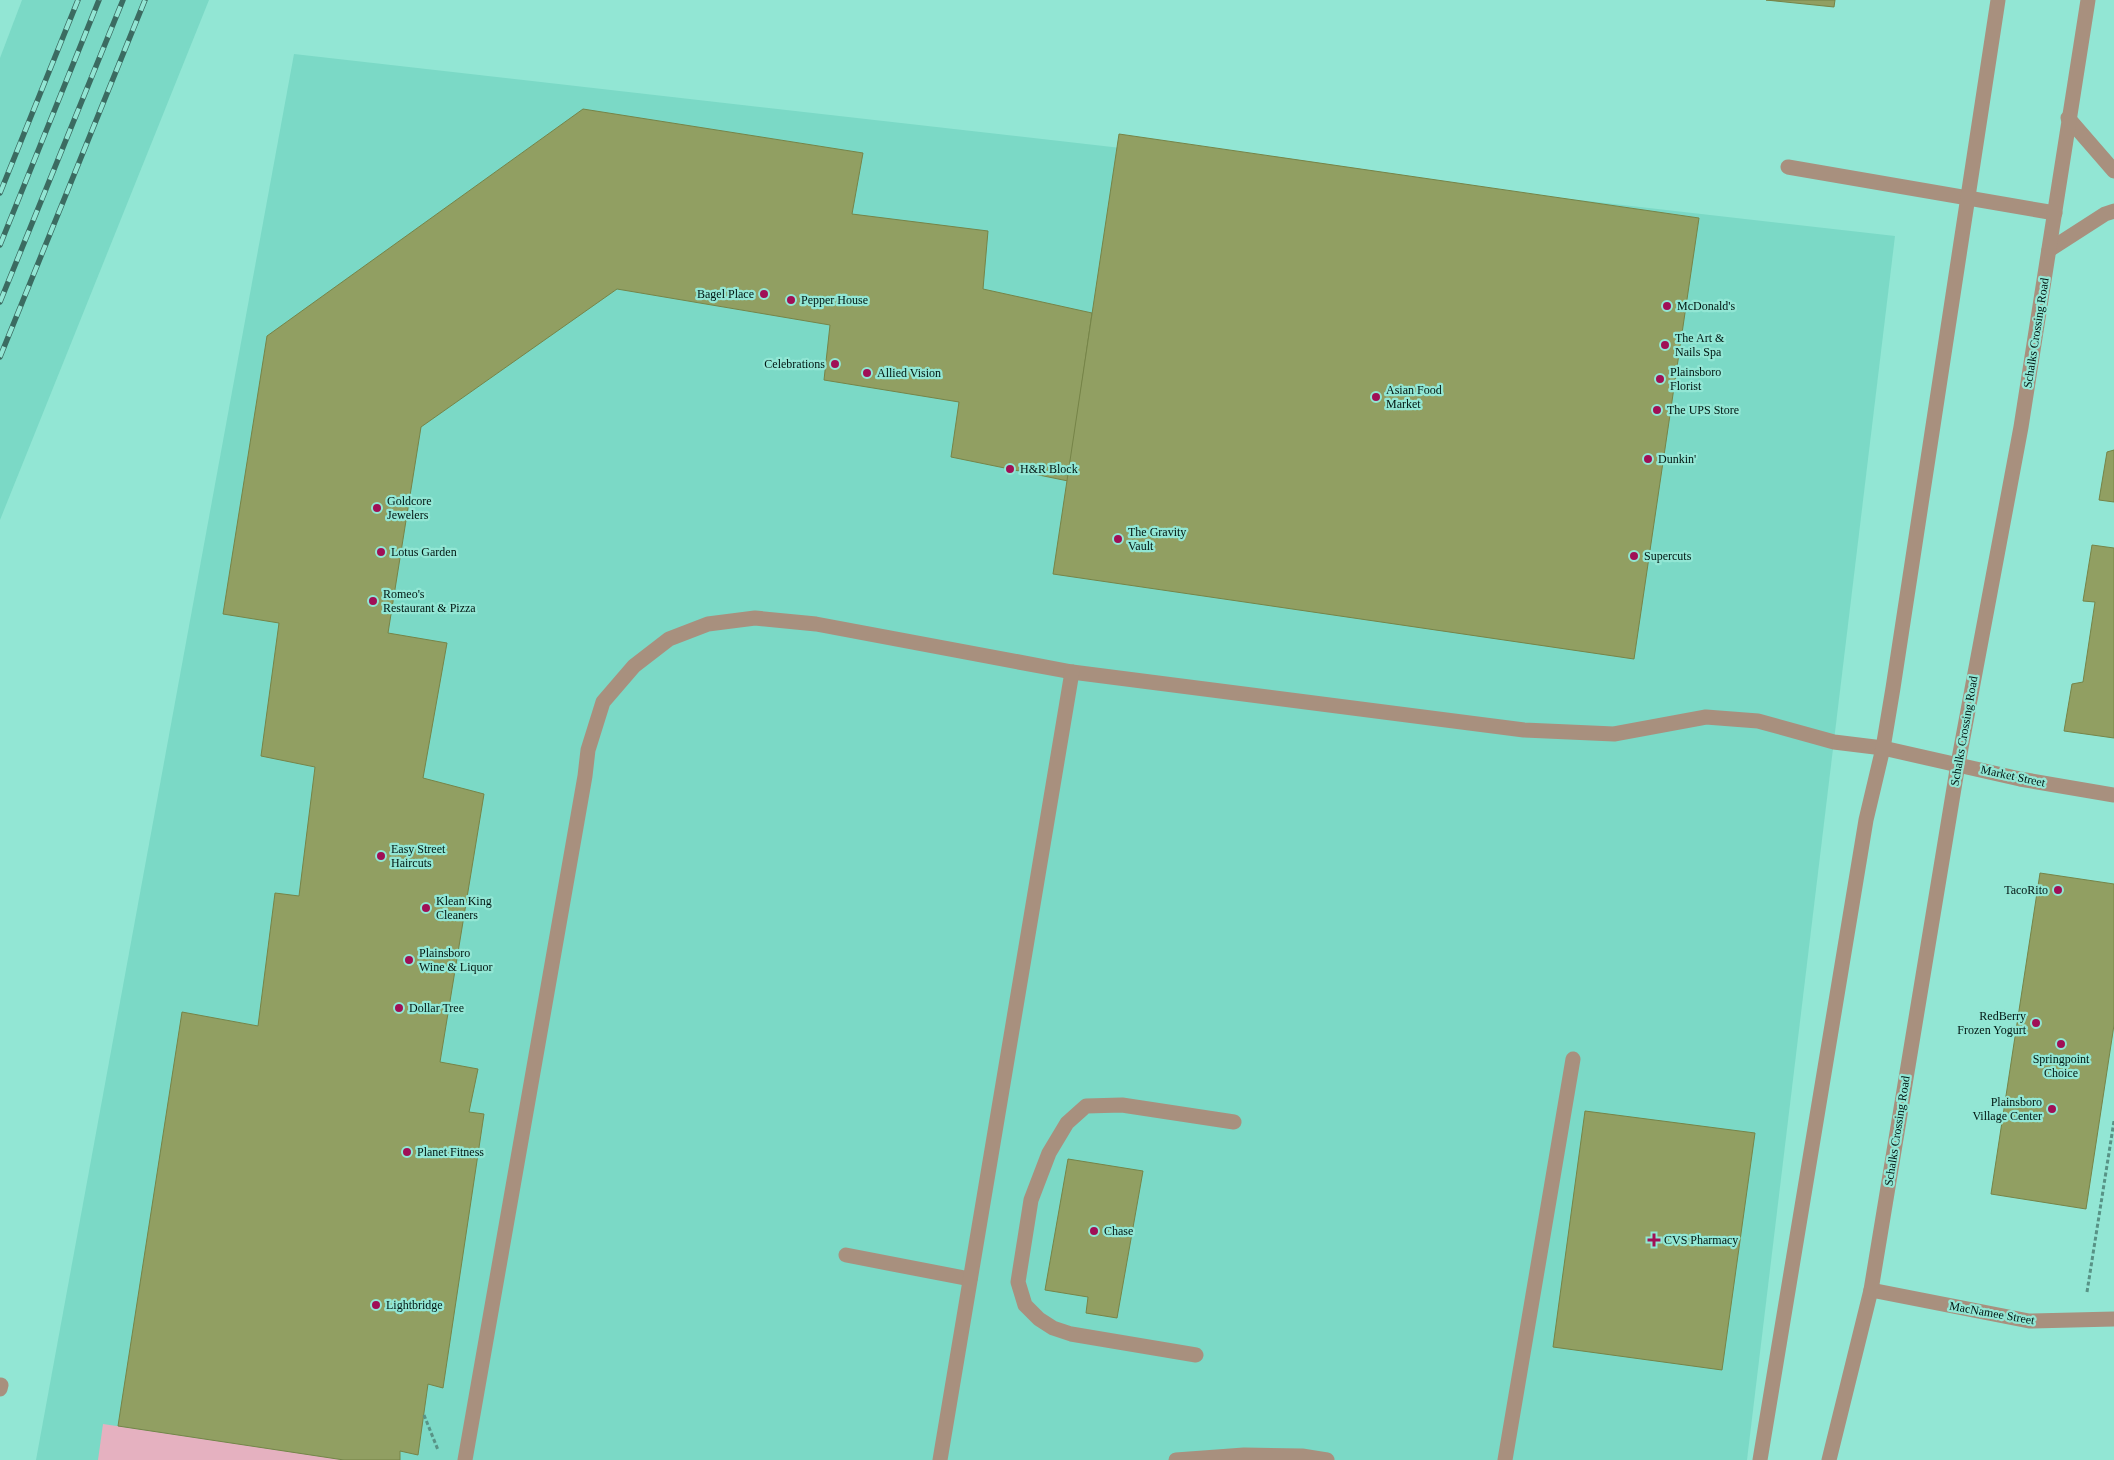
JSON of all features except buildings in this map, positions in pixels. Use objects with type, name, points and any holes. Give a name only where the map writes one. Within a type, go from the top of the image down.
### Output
[{"type":"street","points":[[1760,1460],[1866,820],[1883,748],[1998,0]]},
{"type":"street","name":"Schalks Crossing Road","points":[[1829,1460],[1871,1290],[1958,764],[2021,427],[2088,0]]},
{"type":"street","points":[[2068,118],[2114,171]]},
{"type":"street","points":[[1788,167],[2055,213]]},
{"type":"street","points":[[2049,250],[2106,214],[2114,211]]},
{"type":"street","name":"Market Street","points":[[465,1460],[586,776],[588,750],[602,702],[634,666],[669,640],[708,624],[755,618],[816,624],[1072,672],[1524,730],[1614,734],[1706,717],[1758,721],[1834,742],[1883,748],[2020,778],[2114,795]]},
{"type":"street","points":[[940,1460],[1072,672]]},
{"type":"street","points":[[1505,1460],[1573,1059]]},
{"type":"street","points":[[1196,1355],[1071,1334],[1053,1328],[1039,1319],[1026,1305],[1018,1282],[1031,1200],[1049,1153],[1066,1123],[1086,1106],[1122,1105],[1234,1122]]},
{"type":"street","points":[[846,1255],[970,1279]]},
{"type":"street","name":"MacNamee Street","points":[[1871,1290],[2029,1321],[2114,1319]]},
{"type":"street","points":[[1176,1460],[1244,1455],[1302,1456],[1327,1460]]},
{"type":"path","points":[[2087,1292],[2114,1121]]},
{"type":"path","points":[[424,1414],[439,1451]]},
{"type":"shaded area","points":[[22,0],[209,0],[0,520],[0,58]]},
{"type":"shaded area","points":[[294,54],[1895,236],[1747,1460],[36,1460]]},
{"type":"shaded area","points":[[103,1424],[344,1460],[98,1460]]},
{"type":"railway","points":[[0,193],[78,0]]},
{"type":"railway","points":[[0,245],[99,0]]},
{"type":"railway","points":[[0,302],[123,0]]},
{"type":"railway","points":[[0,357],[145,0]]},
{"type":"place","name":"Bagel Place","points":[[764,294]]},
{"type":"place","name":"Pepper House","points":[[791,300]]},
{"type":"place","name":"McDonald's","points":[[1667,306]]},
{"type":"place","name":"The Art & Nails Spa","points":[[1665,345]]},
{"type":"place","name":"Celebrations","points":[[835,364]]},
{"type":"place","name":"Allied Vision","points":[[867,373]]},
{"type":"place","name":"Plainsboro Florist","points":[[1660,379]]},
{"type":"place","name":"Asian Food Market","points":[[1376,397]]},
{"type":"place","name":"The UPS Store","points":[[1657,410]]},
{"type":"place","name":"Dunkin'","points":[[1648,459]]},
{"type":"place","name":"H&R Block","points":[[1010,469]]},
{"type":"place","name":"Goldcore Jewelers","points":[[377,508]]},
{"type":"place","name":"The Gravity Vault","points":[[1118,539]]},
{"type":"place","name":"Lotus Garden","points":[[381,552]]},
{"type":"place","name":"Supercuts","points":[[1634,556]]},
{"type":"place","name":"Romeo's Restaurant & Pizza","points":[[373,601]]},
{"type":"place","name":"Easy Street Haircuts","points":[[381,856]]},
{"type":"place","name":"TacoRito","points":[[2058,890]]},
{"type":"place","name":"Klean King Cleaners","points":[[426,908]]},
{"type":"place","name":"Plainsboro Wine & Liquor","points":[[409,960]]},
{"type":"place","name":"Dollar Tree","points":[[399,1008]]},
{"type":"place","name":"RedBerry Frozen Yogurt","points":[[2036,1023]]},
{"type":"place","name":"Springpoint Choice","points":[[2061,1044]]},
{"type":"place","name":"Plainsboro Village Center","points":[[2052,1109]]},
{"type":"place","name":"Planet Fitness","points":[[407,1152]]},
{"type":"place","name":"Chase","points":[[1094,1231]]},
{"type":"place","name":"CVS Pharmacy","points":[[1654,1240]]},
{"type":"place","name":"Lightbridge","points":[[376,1305]]}]
